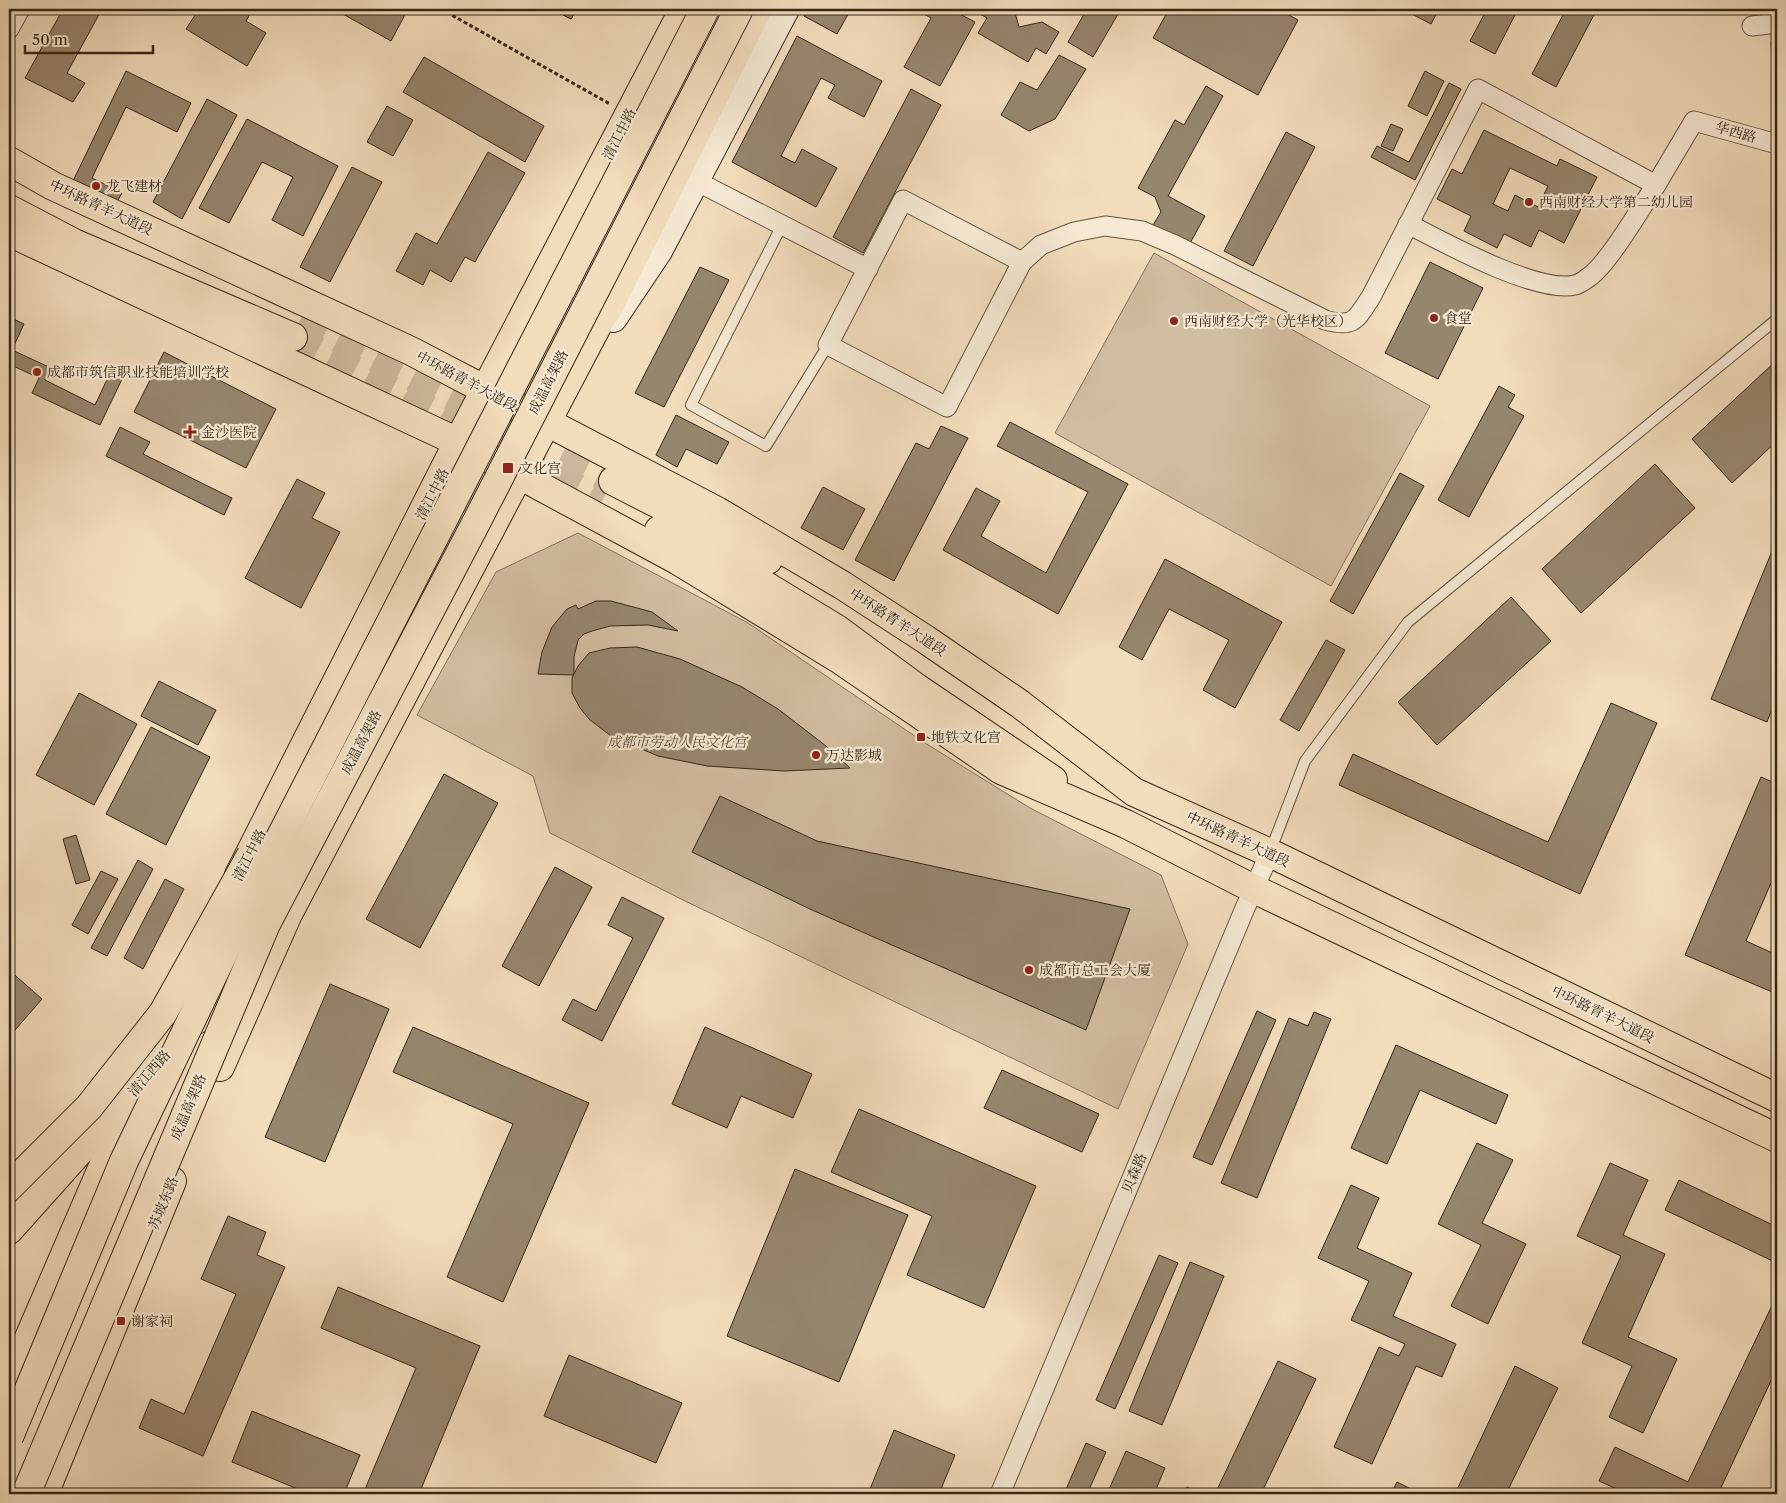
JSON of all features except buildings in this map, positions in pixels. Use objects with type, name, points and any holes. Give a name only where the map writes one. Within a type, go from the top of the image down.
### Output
[{"type":"main road","name":"清江中路","points":[[184,981],[458,442],[684,9]]},
{"type":"main road","name":"成温高架路","points":[[9,1437],[124,1161],[256,885],[705,9]]},
{"type":"main road","name":"成温高架路","points":[[26,1494],[266,924],[473,528],[740,9]]},
{"type":"main road","points":[[606,312],[662,187],[754,9]]},
{"type":"main road","points":[[288,914],[606,312],[723,75],[758,9]]},
{"type":"main road","name":"中环路青羊大道段","points":[[9,161],[53,186],[411,351],[547,424],[717,511],[842,585],[1020,704],[1134,792],[1270,853],[1777,1098]]},
{"type":"main road","points":[[9,182],[37,198],[297,328],[74,243],[9,209]]},
{"type":"main road","points":[[9,232],[458,442],[677,560],[786,625],[1001,770],[1126,824]]},
{"type":"main road","points":[[1134,792],[1045,743],[871,624],[771,562],[607,491],[837,629],[917,688],[1086,802],[1254,889],[1777,1138]]},
{"type":"main road","points":[[9,1187],[88,1107],[163,1013],[263,832],[334,732]]},
{"type":"main road","name":"清江西路","points":[[9,1230],[288,914]]},
{"type":"main road","name":"苏坡东路","points":[[44,1494],[207,1097],[288,914]]},
{"type":"main road","points":[[9,1384],[135,1089],[184,981]]},
{"type":"main road","name":"清江西路","points":[[9,1198],[81,1121],[116,1077],[184,981]]},
{"type":"street","points":[[9,29],[20,9]]},
{"type":"street","points":[[564,392],[658,251],[785,9]]},
{"type":"street","points":[[1752,26],[1777,23]]},
{"type":"street","points":[[1022,262],[903,200],[828,345],[947,407],[1022,262],[1040,245],[1074,232],[1105,226],[1142,231],[1175,245],[1325,320],[1342,325],[1356,319],[1370,297],[1478,89],[1656,185],[1606,258],[1590,277],[1575,285],[1551,284],[1506,272],[1484,263],[1408,224]]},
{"type":"street","name":"华西路","points":[[1656,185],[1694,121],[1777,144]]},
{"type":"street","points":[[694,180],[868,268]]},
{"type":"street","name":"贝森路","points":[[1000,1494],[1270,853]]},
{"type":"lane","points":[[782,225],[691,405],[766,446],[828,345]]},
{"type":"lane","points":[[1270,853],[1305,761],[1408,622],[1777,318]]},
{"type":"path","points":[[441,9],[629,115]]},
{"type":"green space","points":[[1154,253],[1430,406],[1331,586],[1055,433]]},
{"type":"green space","name":"成都市劳动人民文化宫","points":[[578,533],[748,623],[925,743],[1030,808],[1161,875],[1188,944],[1118,1109],[683,900],[550,833],[533,776],[417,715],[496,572]]},
{"type":"tunnel","points":[[301,319],[613,481]]},
{"type":"tunnel","points":[[293,337],[602,501]]},
{"type":"place","name":"龙飞建材","points":[[96,186]]},
{"type":"place","name":"西南财经大学第二幼儿园","points":[[1529,202]]},
{"type":"place","name":"食堂","points":[[1434,318]]},
{"type":"place","name":"西南财经大学（光华校区）","points":[[1174,321]]},
{"type":"place","name":"成都市筑信职业技能培训学校","points":[[37,372]]},
{"type":"place","name":"金沙医院","points":[[190,432]]},
{"type":"place","name":"文化宫","points":[[508,468]]},
{"type":"place","name":"地铁文化宫","points":[[921,737]]},
{"type":"place","name":"万达影城","points":[[816,755]]},
{"type":"place","name":"成都市总工会大厦","points":[[1029,970]]},
{"type":"place","name":"谢家祠","points":[[121,1321]]}]
